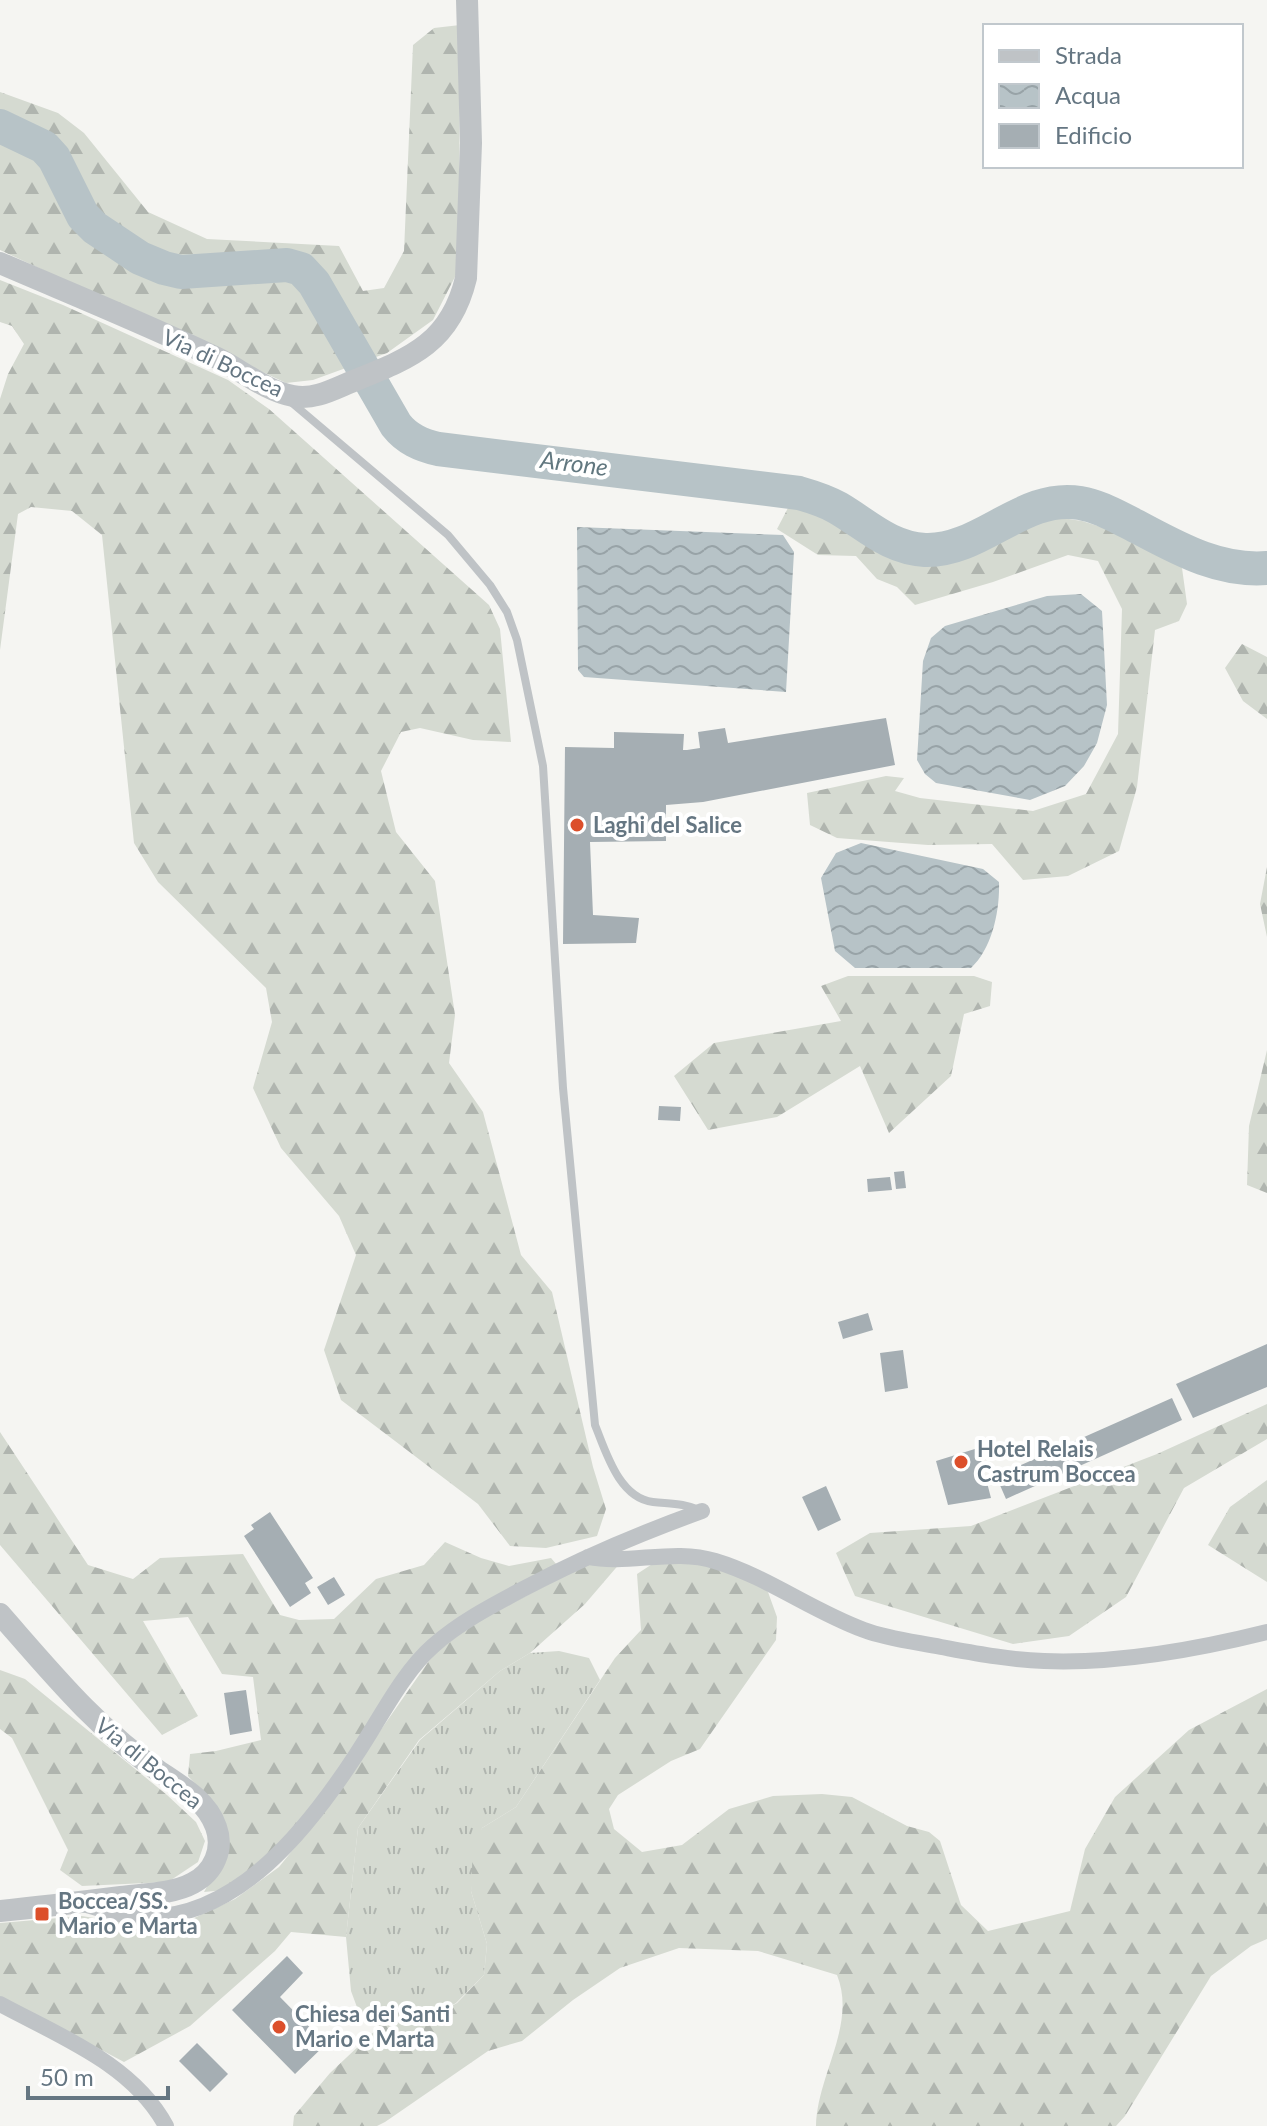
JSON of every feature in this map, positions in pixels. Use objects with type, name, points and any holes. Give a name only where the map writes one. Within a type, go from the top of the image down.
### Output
[{"type":"street","name":"Via di Boccea","points":[[0,263],[218,359],[278,391],[302,397],[320,395],[406,360],[429,343],[445,325],[460,299],[466,278],[471,143],[467,0]]},
{"type":"street","points":[[79,1902],[116,1914],[143,1917],[169,1915],[199,1907],[231,1890],[284,1848],[314,1814],[417,1664],[430,1648],[451,1631],[495,1604],[588,1557],[702,1511]]},
{"type":"street","points":[[588,1557],[607,1561],[712,1560],[757,1577],[833,1618],[869,1632],[953,1649],[1042,1661],[1126,1658],[1267,1632]]},
{"type":"street","name":"Via di Boccea","points":[[0,1614],[104,1730],[194,1796],[216,1827],[219,1845],[217,1857],[208,1872],[195,1882],[143,1895],[0,1911]]},
{"type":"street","points":[[0,2004],[124,2075],[150,2101],[166,2126]]},
{"type":"lane","points":[[278,391],[448,535],[476,566],[507,612],[520,654],[543,766],[563,1088],[595,1425],[613,1468],[633,1495],[649,1502],[685,1503],[702,1511]]},
{"type":"green space","points":[[460,25],[459,269],[433,320],[387,353],[313,380],[286,383],[0,250],[0,92],[58,113],[84,133],[148,212],[207,239],[339,246],[363,291],[384,288],[404,251],[413,45],[434,28]]},
{"type":"green space","points":[[0,280],[63,305],[228,380],[269,409],[489,605],[500,629],[511,742],[473,740],[420,728],[401,732],[381,771],[396,832],[435,881],[455,1015],[449,1063],[483,1112],[521,1255],[552,1292],[593,1467],[606,1509],[597,1536],[546,1548],[510,1546],[478,1504],[341,1400],[324,1350],[356,1255],[339,1216],[281,1148],[253,1088],[272,1022],[266,988],[158,882],[134,843],[102,535],[72,511],[31,507],[18,514],[0,650],[0,399],[8,374],[24,344],[12,326],[0,322]]},
{"type":"green space","points":[[789,506],[823,511],[881,545],[935,560],[1041,515],[1082,521],[1146,541],[1182,568],[1187,604],[1179,621],[1155,630],[1137,787],[1119,851],[1068,876],[1023,880],[992,844],[928,845],[837,838],[810,825],[807,793],[886,776],[904,778],[895,791],[920,798],[1033,811],[1086,794],[1118,734],[1122,609],[1098,561],[1068,555],[915,605],[897,587],[877,579],[856,556],[818,555],[777,529]]},
{"type":"green space","points":[[1242,644],[1267,657],[1267,719],[1243,701],[1225,668]]},
{"type":"green space","points":[[1267,867],[1267,937],[1260,904]]},
{"type":"green space","points":[[848,976],[974,976],[992,982],[990,1006],[964,1014],[951,1076],[889,1133],[860,1066],[777,1117],[708,1130],[674,1076],[714,1043],[841,1021],[821,986]]},
{"type":"green space","points":[[1267,1050],[1267,1193],[1247,1185],[1249,1126]]},
{"type":"green space","points":[[1267,1404],[1267,1439],[1184,1488],[1126,1597],[1069,1636],[1013,1644],[855,1596],[836,1553],[870,1533],[971,1526],[1157,1454]]},
{"type":"green space","points":[[0,1432],[88,1565],[133,1579],[160,1558],[243,1554],[280,1615],[299,1620],[334,1619],[376,1579],[424,1565],[445,1542],[509,1566],[551,1558],[557,1565],[453,1626],[293,1832],[226,1890],[204,1892],[214,1874],[217,1807],[188,1776],[190,1754],[261,1740],[253,1677],[222,1674],[188,1617],[143,1621],[198,1716],[162,1735],[0,1545]]},
{"type":"green space","points":[[1267,1480],[1267,1582],[1208,1545],[1230,1507]]},
{"type":"green space","points":[[616,1549],[627,1555],[585,1604],[530,1653],[500,1671],[419,1740],[358,1828],[346,1937],[291,1932],[275,1951],[190,2026],[124,2062],[0,1996],[0,1923],[82,1916],[129,1924],[192,1919],[235,1899],[279,1867],[325,1810],[433,1655],[474,1623]]},
{"type":"green space","points":[[663,1557],[738,1570],[768,1592],[777,1617],[776,1640],[700,1749],[671,1761],[618,1795],[609,1809],[614,1829],[642,1852],[682,1845],[729,1809],[773,1796],[822,1794],[852,1797],[907,1826],[929,1832],[940,1841],[961,1905],[988,1931],[1070,1911],[1085,1849],[1115,1797],[1189,1730],[1267,1689],[1267,1939],[1251,1946],[1211,1976],[1116,2126],[816,2126],[842,2013],[842,1994],[837,1975],[758,1951],[679,1948],[620,1968],[573,2000],[522,2041],[488,2051],[377,2126],[293,2126],[294,2116],[330,2073],[379,2027],[433,2016],[457,2003],[484,1975],[487,1944],[471,1891],[473,1846],[482,1828],[516,1807],[615,1658],[641,1630],[637,1574]]},
{"type":"green space","points":[[559,1651],[589,1658],[600,1680],[516,1807],[482,1828],[471,1891],[487,1944],[484,1975],[456,2003],[433,2016],[379,2027],[361,2018],[351,1991],[346,1937],[358,1828],[420,1740],[500,1671],[530,1653]]},
{"type":"green space","points":[[0,1670],[25,1679],[196,1822],[205,1841],[198,1862],[168,1882],[82,1886],[60,1870],[68,1850],[12,1738],[0,1729]]},
{"type":"water","points":[[577,527],[783,535],[794,552],[786,692],[584,677],[578,670]]},
{"type":"water","points":[[1081,594],[1102,611],[1107,705],[1097,743],[1084,766],[1065,786],[1030,800],[936,783],[925,774],[917,760],[923,661],[931,638],[945,626],[1047,596]]},
{"type":"water","points":[[861,843],[983,869],[999,882],[993,929],[984,951],[971,968],[855,968],[835,951],[821,878],[836,853]]},
{"type":"building","points":[[886,718],[895,765],[703,802],[666,805],[666,841],[590,842],[593,915],[639,918],[636,943],[563,944],[565,747],[614,748],[614,732],[684,734],[683,750],[687,750],[700,748],[698,732],[725,728],[728,743]]},
{"type":"building","points":[[659,1106],[681,1107],[680,1121],[658,1120]]},
{"type":"building","points":[[904,1171],[906,1188],[896,1189],[894,1172]]},
{"type":"building","points":[[890,1177],[892,1190],[868,1192],[867,1179]]},
{"type":"building","points":[[868,1313],[873,1330],[843,1339],[838,1322]]},
{"type":"building","points":[[1267,1344],[1267,1387],[1193,1418],[1176,1384]]},
{"type":"building","points":[[903,1350],[908,1388],[885,1392],[880,1353]]},
{"type":"building","points":[[1172,1398],[1182,1420],[1006,1499],[996,1476]]},
{"type":"building","points":[[978,1448],[991,1498],[948,1505],[936,1461]]},
{"type":"building","points":[[826,1486],[841,1520],[818,1531],[802,1497]]},
{"type":"building","points":[[270,1512],[313,1578],[305,1583],[311,1593],[290,1607],[244,1536],[254,1529],[251,1525]]},
{"type":"building","points":[[334,1577],[345,1595],[328,1605],[317,1587]]},
{"type":"building","points":[[246,1690],[252,1731],[230,1735],[224,1693]]},
{"type":"building","name":"Chiesa dei Santi Mario e Marta","points":[[287,1956],[303,1973],[280,1997],[326,2044],[295,2074],[232,2010]]},
{"type":"building","points":[[197,2043],[228,2074],[210,2092],[179,2061]]},
{"type":"waterway","name":"Arrone","points":[[0,126],[44,147],[54,158],[83,216],[95,228],[140,258],[181,272],[287,265],[301,269],[314,283],[396,425],[410,438],[426,446],[799,493],[833,506],[900,545],[925,550],[965,542],[1040,506],[1059,502],[1080,503],[1106,511],[1213,562],[1267,568]]},
{"type":"place","name":"Laghi del Salice","points":[[577,825]]},
{"type":"place","name":"Hotel Relais Castrum Boccea","points":[[961,1462]]},
{"type":"place","name":"Boccea/SS. Mario e Marta","points":[[42,1914]]},
{"type":"place","name":"Chiesa dei Santi Mario e Marta","points":[[279,2027]]}]
